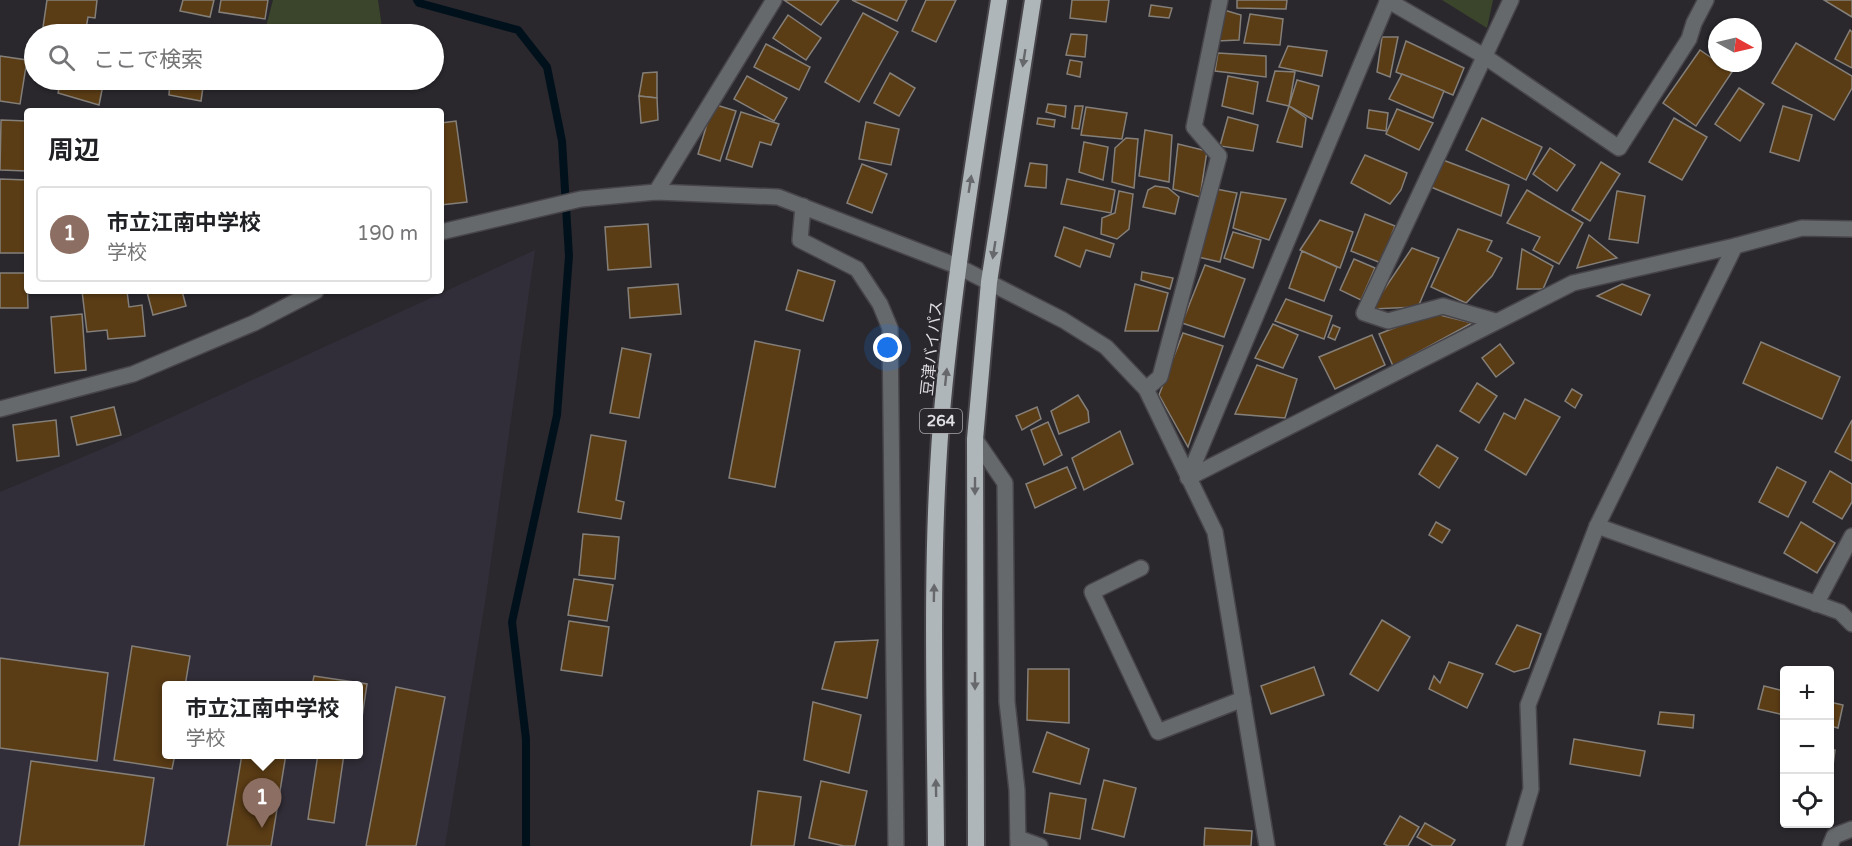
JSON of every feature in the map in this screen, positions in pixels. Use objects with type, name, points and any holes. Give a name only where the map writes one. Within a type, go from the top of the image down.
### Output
[{"type":"highway","name":"豆津バイパス","points":[[936,846],[933,592],[941,425],[957,266],[999,0]]},
{"type":"highway","name":"264","points":[[976,846],[975,439],[988,282],[1033,0]]},
{"type":"street","points":[[656,192],[774,0]]},
{"type":"street","points":[[1146,389],[1160,378],[1219,156],[1194,127],[1220,0]]},
{"type":"street","points":[[1188,478],[1387,0],[1484,56],[1618,148],[1689,39],[1694,23],[1706,0]]},
{"type":"street","points":[[1496,321],[1443,306],[1388,321],[1364,313],[1511,0]]},
{"type":"street","points":[[444,230],[581,199],[656,192],[778,197],[957,266],[1063,320],[1106,347],[1146,389],[1215,532],[1267,846]]},
{"type":"street","points":[[803,207],[800,240],[857,269],[880,304],[890,328],[896,846]]},
{"type":"street","points":[[1188,478],[1573,283],[1736,246],[1802,228],[1852,229]]},
{"type":"street","points":[[1514,846],[1531,789],[1528,705],[1597,526],[1736,246]]},
{"type":"street","points":[[0,409],[133,374],[254,323],[310,294]]},
{"type":"street","points":[[975,439],[1005,483],[1007,702],[1017,790],[1018,842],[1040,846]]},
{"type":"street","points":[[1597,526],[1840,612],[1852,624]]},
{"type":"street","points":[[1816,604],[1852,536]]},
{"type":"street","points":[[1141,568],[1092,592],[1158,732],[1243,699]]},
{"type":"street","points":[[1830,846],[1834,836],[1852,829]]},
{"type":"shaded area","points":[[535,250],[486,596],[445,846],[0,846],[0,492],[111,445],[439,294],[444,294],[444,292]]},
{"type":"green space","points":[[273,0],[378,0],[382,24],[267,24]]},
{"type":"green space","points":[[1442,0],[1493,0],[1487,28]]},
{"type":"building","points":[[47,0],[97,0],[95,18],[88,17],[87,24],[43,24]]},
{"type":"building","points":[[183,0],[214,0],[210,17],[180,11]]},
{"type":"building","points":[[221,0],[268,0],[265,19],[219,12]]},
{"type":"building","points":[[784,0],[839,0],[821,25]]},
{"type":"building","points":[[852,0],[907,0],[897,21]]},
{"type":"building","points":[[926,0],[956,0],[936,42],[912,31]]},
{"type":"building","points":[[1072,0],[1109,0],[1106,22],[1070,18]]},
{"type":"building","points":[[1237,0],[1287,0],[1286,9],[1237,8]]},
{"type":"building","points":[[1824,0],[1852,0],[1852,17]]},
{"type":"building","points":[[1151,5],[1172,8],[1169,18],[1149,16]]},
{"type":"building","points":[[1224,10],[1241,15],[1239,40],[1217,41]]},
{"type":"building","points":[[863,13],[898,32],[859,102],[825,82]]},
{"type":"building","points":[[1250,14],[1283,19],[1280,45],[1244,43]]},
{"type":"building","points":[[788,15],[821,38],[806,60],[773,38]]},
{"type":"building","points":[[1850,30],[1852,32],[1852,68],[1835,59]]},
{"type":"building","points":[[1071,34],[1087,35],[1085,57],[1066,55]]},
{"type":"building","points":[[1382,37],[1398,37],[1390,77],[1377,72]]},
{"type":"building","points":[[1406,41],[1464,68],[1453,95],[1396,72]]},
{"type":"building","points":[[1796,43],[1852,76],[1852,88],[1834,120],[1772,83]]},
{"type":"building","points":[[766,44],[810,67],[799,90],[754,67]]},
{"type":"building","points":[[1288,46],[1327,51],[1322,76],[1279,67]]},
{"type":"building","points":[[1700,50],[1708,56],[1708,72],[1732,72],[1696,126],[1663,103]]},
{"type":"building","points":[[1218,53],[1266,56],[1266,77],[1215,71]]},
{"type":"building","points":[[0,56],[24,60],[20,104],[0,101]]},
{"type":"building","points":[[1070,60],[1082,62],[1080,77],[1067,74]]},
{"type":"building","points":[[1275,71],[1295,72],[1289,106],[1267,101]]},
{"type":"building","points":[[657,72],[657,98],[639,96],[643,73]]},
{"type":"building","points":[[890,73],[915,88],[899,116],[874,103]]},
{"type":"building","points":[[1402,74],[1444,91],[1433,118],[1389,99]]},
{"type":"building","points":[[747,76],[787,98],[774,121],[734,99]]},
{"type":"building","points":[[1228,76],[1258,82],[1253,114],[1222,106]]},
{"type":"building","points":[[1297,80],[1319,86],[1312,119],[1289,106]]},
{"type":"building","points":[[1739,88],[1764,104],[1740,141],[1715,124]]},
{"type":"building","points":[[59,90],[102,90],[99,105],[58,93]]},
{"type":"building","points":[[169,90],[203,90],[201,101],[169,95]]},
{"type":"building","points":[[639,96],[657,98],[658,120],[641,123]]},
{"type":"building","points":[[713,104],[736,111],[720,161],[698,154]]},
{"type":"building","points":[[1048,104],[1066,106],[1065,117],[1046,112]]},
{"type":"building","points":[[1075,106],[1083,106],[1079,129],[1072,128]]},
{"type":"building","points":[[1289,106],[1306,118],[1302,147],[1277,142]]},
{"type":"building","points":[[1783,106],[1812,115],[1799,161],[1770,152]]},
{"type":"building","points":[[1086,107],[1127,113],[1122,139],[1081,135]]},
{"type":"building","points":[[1397,109],[1433,123],[1419,150],[1386,134]]},
{"type":"building","points":[[1369,110],[1388,113],[1386,131],[1367,128]]},
{"type":"building","points":[[741,112],[779,124],[771,145],[760,142],[752,167],[726,159]]},
{"type":"building","points":[[1228,117],[1258,125],[1253,151],[1220,146]]},
{"type":"building","points":[[1038,118],[1055,120],[1054,127],[1037,124]]},
{"type":"building","points":[[1482,118],[1542,147],[1526,180],[1466,150]]},
{"type":"building","points":[[1674,118],[1707,137],[1682,180],[1649,162]]},
{"type":"building","points":[[1,120],[24,121],[24,171],[0,170]]},
{"type":"building","points":[[456,121],[467,202],[444,205],[444,123]]},
{"type":"building","points":[[866,122],[899,129],[891,165],[859,159]]},
{"type":"building","points":[[1145,130],[1172,135],[1169,182],[1139,176]]},
{"type":"building","points":[[1126,138],[1138,139],[1134,188],[1112,182],[1115,148]]},
{"type":"building","points":[[1084,142],[1108,147],[1103,180],[1079,172]]},
{"type":"building","points":[[1178,144],[1207,151],[1200,197],[1173,189]]},
{"type":"building","points":[[1550,148],[1575,165],[1557,191],[1533,174]]},
{"type":"building","points":[[1365,155],[1407,173],[1401,190],[1390,204],[1351,183]]},
{"type":"building","points":[[1443,160],[1509,185],[1501,216],[1431,187]]},
{"type":"building","points":[[1601,162],[1620,174],[1590,221],[1572,210]]},
{"type":"building","points":[[1030,163],[1047,165],[1046,188],[1025,186]]},
{"type":"building","points":[[862,164],[887,174],[872,213],[847,203]]},
{"type":"building","points":[[0,179],[24,180],[24,253],[0,253]]},
{"type":"building","points":[[1067,179],[1115,190],[1111,213],[1061,204]]},
{"type":"building","points":[[1155,186],[1168,188],[1179,197],[1175,214],[1143,207],[1148,190]]},
{"type":"building","points":[[1216,189],[1237,193],[1220,262],[1198,257]]},
{"type":"building","points":[[1527,190],[1583,223],[1559,264],[1533,250],[1540,237],[1507,223]]},
{"type":"building","points":[[1119,191],[1133,194],[1129,229],[1117,239],[1101,234],[1102,218],[1115,213]]},
{"type":"building","points":[[1617,191],[1645,196],[1638,243],[1609,239]]},
{"type":"building","points":[[1241,192],[1286,199],[1269,240],[1233,228]]},
{"type":"building","points":[[1365,214],[1395,226],[1381,263],[1351,251]]},
{"type":"building","points":[[1320,220],[1353,232],[1340,268],[1300,250]]},
{"type":"building","points":[[648,224],[651,267],[608,270],[605,227]]},
{"type":"building","points":[[1064,227],[1114,244],[1110,257],[1086,250],[1080,267],[1055,256]]},
{"type":"building","points":[[1458,229],[1492,241],[1487,251],[1502,258],[1492,276],[1466,303],[1431,287]]},
{"type":"building","points":[[1233,232],[1261,240],[1253,268],[1224,258]]},
{"type":"building","points":[[1589,235],[1617,258],[1577,268]]},
{"type":"building","points":[[1412,248],[1439,258],[1418,307],[1371,309]]},
{"type":"building","points":[[1522,249],[1553,266],[1543,289],[1517,289]]},
{"type":"building","points":[[1302,251],[1337,267],[1324,301],[1289,288]]},
{"type":"building","points":[[1354,259],[1375,268],[1361,300],[1340,290]]},
{"type":"building","points":[[1205,265],[1245,279],[1224,337],[1182,323]]},
{"type":"building","points":[[798,270],[835,281],[823,321],[786,310]]},
{"type":"building","points":[[1142,272],[1173,278],[1170,289],[1141,280]]},
{"type":"building","points":[[0,273],[24,273],[24,294],[28,294],[28,308],[0,308]]},
{"type":"building","points":[[678,284],[681,314],[630,318],[628,288]]},
{"type":"building","points":[[1135,284],[1168,293],[1158,331],[1125,331]]},
{"type":"building","points":[[1622,284],[1650,295],[1641,315],[1597,296]]},
{"type":"building","points":[[82,294],[127,294],[129,307],[142,305],[145,336],[108,339],[107,330],[87,332]]},
{"type":"building","points":[[148,294],[183,294],[186,306],[153,315]]},
{"type":"building","points":[[1286,299],[1332,316],[1324,339],[1275,321]]},
{"type":"building","points":[[1432,313],[1472,323],[1393,366],[1379,334]]},
{"type":"building","points":[[82,314],[86,370],[55,373],[51,317]]},
{"type":"building","points":[[1273,324],[1298,335],[1283,368],[1255,358]]},
{"type":"building","points":[[1333,325],[1340,328],[1335,340],[1328,337]]},
{"type":"building","points":[[1183,333],[1223,346],[1188,447],[1159,395]]},
{"type":"building","points":[[1372,335],[1385,365],[1335,389],[1319,357]]},
{"type":"building","points":[[755,341],[800,350],[775,487],[729,478]]},
{"type":"building","points":[[1761,342],[1840,377],[1822,419],[1743,383]]},
{"type":"building","points":[[1500,344],[1514,363],[1496,377],[1482,358]]},
{"type":"building","points":[[622,348],[651,354],[639,418],[610,413]]},
{"type":"building","points":[[1257,365],[1297,379],[1285,418],[1235,414]]},
{"type":"building","points":[[1477,383],[1497,396],[1479,423],[1460,411]]},
{"type":"building","points":[[1572,389],[1582,395],[1575,408],[1565,401]]},
{"type":"building","points":[[1078,395],[1088,411],[1089,422],[1059,434],[1051,411]]},
{"type":"building","points":[[1525,399],[1560,417],[1526,475],[1485,450],[1504,413],[1515,419]]},
{"type":"building","points":[[114,407],[121,435],[77,445],[71,417]]},
{"type":"building","points":[[1037,407],[1041,419],[1022,430],[1016,416]]},
{"type":"building","points":[[56,420],[59,456],[17,461],[13,425]]},
{"type":"building","points":[[1852,420],[1852,461],[1835,452]]},
{"type":"building","points":[[1048,422],[1062,455],[1044,465],[1031,430]]},
{"type":"building","points":[[1120,431],[1133,464],[1084,490],[1072,458]]},
{"type":"building","points":[[591,435],[626,441],[616,500],[624,502],[621,519],[578,512]]},
{"type":"building","points":[[1437,445],[1458,458],[1439,488],[1419,474]]},
{"type":"building","points":[[1067,467],[1076,488],[1035,508],[1026,484]]},
{"type":"building","points":[[1777,467],[1806,482],[1788,517],[1759,502]]},
{"type":"building","points":[[1830,471],[1852,484],[1852,502],[1842,519],[1813,502]]},
{"type":"building","points":[[1436,522],[1450,530],[1442,543],[1429,535]]},
{"type":"building","points":[[1801,522],[1835,543],[1817,573],[1784,553]]},
{"type":"building","points":[[583,534],[619,537],[615,579],[579,575]]},
{"type":"building","points":[[574,579],[613,585],[607,621],[568,615]]},
{"type":"building","points":[[1382,620],[1410,637],[1378,691],[1350,674]]},
{"type":"building","points":[[569,621],[609,627],[602,676],[561,670]]},
{"type":"building","points":[[1517,625],[1541,634],[1529,668],[1514,672],[1496,664]]},
{"type":"building","points":[[878,640],[867,698],[822,689],[835,642]]},
{"type":"building","points":[[132,646],[190,656],[186,681],[162,681],[162,759],[174,759],[172,769],[114,760]]},
{"type":"building","points":[[0,658],[108,673],[97,761],[0,748]]},
{"type":"building","points":[[1449,662],[1483,674],[1467,708],[1429,689],[1434,676],[1440,683]]},
{"type":"building","points":[[1314,667],[1324,695],[1271,714],[1261,686]]},
{"type":"building","points":[[1028,669],[1069,669],[1069,723],[1027,720]]},
{"type":"building","points":[[314,676],[347,681],[313,681]]},
{"type":"building","points":[[363,683],[367,684],[363,711]]},
{"type":"building","points":[[1764,686],[1780,690],[1780,714],[1758,709]]},
{"type":"building","points":[[396,687],[445,697],[416,846],[366,846]]},
{"type":"building","points":[[813,702],[861,715],[849,773],[804,760]]},
{"type":"building","points":[[1834,703],[1843,705],[1838,728],[1834,727]]},
{"type":"building","points":[[1660,712],[1694,715],[1693,728],[1658,724]]},
{"type":"building","points":[[1047,732],[1089,749],[1080,784],[1033,772]]},
{"type":"building","points":[[1574,739],[1645,751],[1640,776],[1570,764]]},
{"type":"building","points":[[241,759],[285,759],[271,846],[227,846]]},
{"type":"building","points":[[317,759],[343,759],[334,823],[308,819]]},
{"type":"building","points":[[31,761],[154,778],[144,846],[19,846]]},
{"type":"building","points":[[1104,780],[1136,788],[1124,837],[1092,829]]},
{"type":"building","points":[[821,781],[867,791],[855,846],[844,846],[809,838]]},
{"type":"building","points":[[758,791],[801,797],[794,846],[751,846]]},
{"type":"building","points":[[1050,793],[1086,799],[1080,839],[1044,833]]},
{"type":"building","points":[[1400,816],[1419,827],[1408,846],[1388,846],[1384,844]]},
{"type":"building","points":[[1425,823],[1455,840],[1451,846],[1433,846],[1417,837]]},
{"type":"building","points":[[1205,828],[1252,831],[1251,846],[1204,846]]},
{"type":"waterway","points":[[417,0],[419,3],[518,30],[547,67],[562,141],[569,256],[557,415],[512,622],[526,739],[526,846]]},
{"type":"place","name":"市立江南中学校","points":[[262,828]]}]
